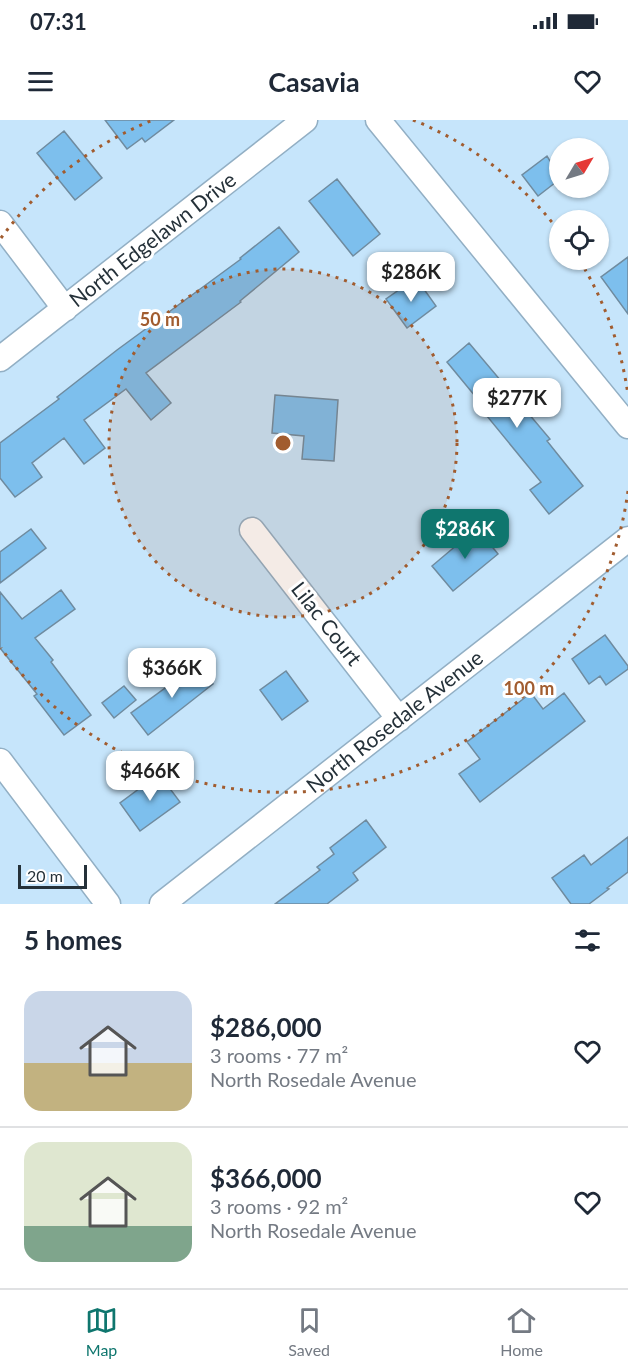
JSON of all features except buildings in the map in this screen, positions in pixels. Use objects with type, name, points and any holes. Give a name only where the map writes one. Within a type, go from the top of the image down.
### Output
[{"type":"street","name":"North Edgelawn Drive","points":[[0,359],[305,120]]},
{"type":"street","points":[[378,120],[628,426]]},
{"type":"street","points":[[0,223],[64,309]]},
{"type":"street","name":"Lilac Court","points":[[252,530],[399,719]]},
{"type":"street","name":"North Rosedale Avenue","points":[[162,904],[628,539]]},
{"type":"street","points":[[0,761],[108,904]]}]
